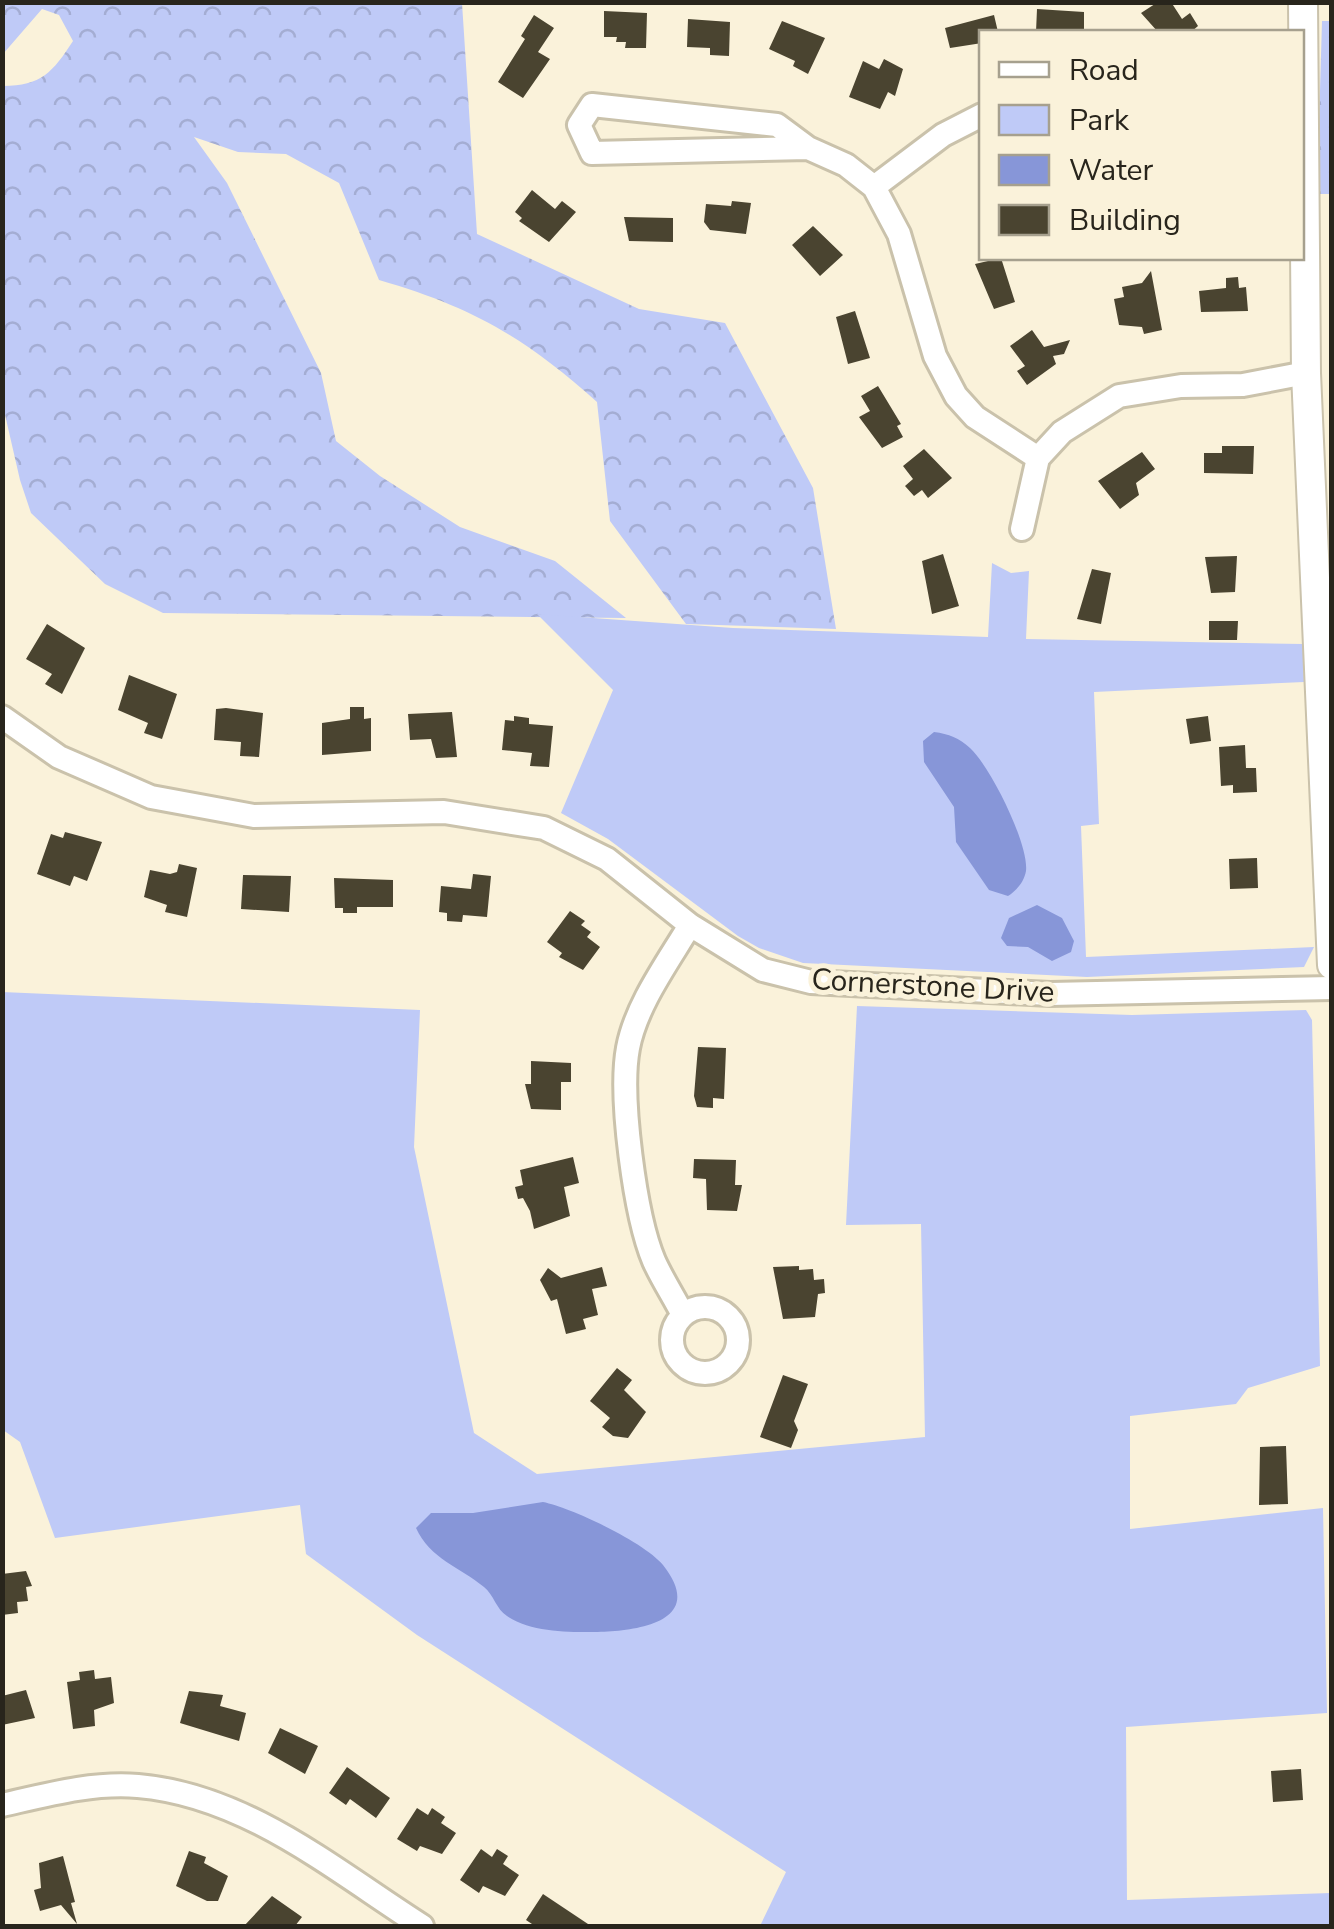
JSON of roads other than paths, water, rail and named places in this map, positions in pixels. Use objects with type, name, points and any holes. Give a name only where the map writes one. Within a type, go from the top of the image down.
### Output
[{"type":"main road","points":[[1303,2],[1303,30]]},
{"type":"main road","points":[[1304,126],[1306,374],[1332,965]]},
{"type":"street","points":[[808,148],[592,153],[579,125],[592,106],[776,125],[808,148],[846,164],[874,187],[899,234],[936,356],[956,396],[974,418],[1038,458]]},
{"type":"street","points":[[874,187],[943,135],[979,117]]},
{"type":"street","points":[[1022,529],[1038,458],[1062,432],[1120,396],[1181,386],[1243,385],[1306,374]]},
{"type":"street","name":"Cornerstone Drive","points":[[2,717],[59,757],[151,797],[254,816],[444,812],[544,828],[606,859],[690,925],[763,970],[811,982],[1050,994],[1332,988]]},
{"type":"street","points":[[683,1315],[653,1258],[624,1096],[629,1045],[656,982],[690,925]]},
{"type":"street","points":[[2,1804],[66,1791],[136,1786],[203,1798],[254,1818],[422,1926]]},
{"type":"water","points":[[934,732],[954,737],[970,748],[1007,806],[1021,843],[1026,871],[1020,885],[1008,896],[989,890],[956,842],[954,807],[924,762],[923,741]]},
{"type":"water","points":[[1037,905],[1062,918],[1074,941],[1071,952],[1052,961],[1028,947],[1007,946],[1001,938],[1009,918]]},
{"type":"water","points":[[543,1502],[607,1527],[654,1556],[675,1585],[677,1601],[670,1613],[641,1627],[605,1632],[557,1631],[525,1625],[503,1613],[484,1587],[437,1555],[416,1528],[431,1513],[473,1513]]}]
